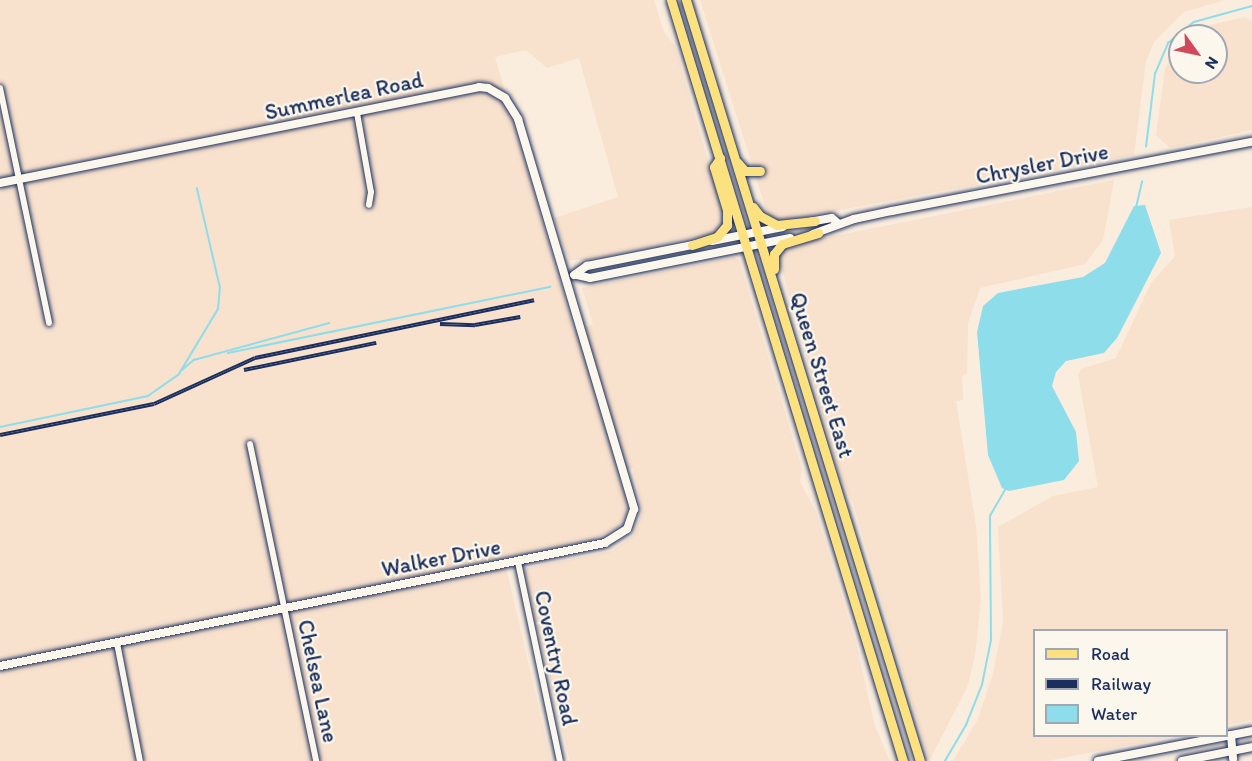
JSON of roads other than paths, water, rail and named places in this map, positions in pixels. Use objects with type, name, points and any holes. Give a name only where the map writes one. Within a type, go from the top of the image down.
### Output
[{"type":"main road","name":"Queen Street East","points":[[671,0],[902,761]]},
{"type":"main road","name":"Queen Street East","points":[[686,0],[920,761]]},
{"type":"main road","points":[[692,245],[717,237],[727,225],[727,210],[714,167],[720,158]]},
{"type":"main road","points":[[735,160],[745,171],[760,171],[743,186],[756,212],[769,222],[781,226],[815,221]]},
{"type":"main road","points":[[778,299],[782,293],[772,262],[776,250],[785,242],[818,233]]},
{"type":"main road","points":[[1228,736],[1252,731]]},
{"type":"main road","points":[[1231,735],[1233,755]]},
{"type":"main road","points":[[1098,761],[1221,737]]},
{"type":"main road","points":[[1182,761],[1233,755],[1252,747]]},
{"type":"street","name":"Summerlea Road","points":[[0,183],[479,87],[505,98],[518,119],[567,278]]},
{"type":"street","points":[[0,88],[21,179],[49,323]]},
{"type":"street","points":[[357,113],[371,192],[369,206]]},
{"type":"street","name":"Chrysler Drive","points":[[577,275],[591,278],[818,233],[839,224],[1252,141]]},
{"type":"street","name":"Chrysler Drive","points":[[577,275],[587,266],[758,232],[832,218],[839,224]]},
{"type":"street","points":[[567,278],[577,275]]},
{"type":"street","name":"Walker Drive","points":[[0,666],[518,562],[611,541],[627,529],[634,509],[567,278]]},
{"type":"street","name":"Chelsea Lane","points":[[250,444],[316,761]]},
{"type":"street","name":"Coventry Road","points":[[518,562],[560,761]]},
{"type":"street","points":[[117,643],[140,761]]},
{"type":"water","points":[[1145,205],[1161,253],[1117,338],[1104,353],[1066,361],[1056,372],[1052,386],[1076,432],[1079,461],[1064,480],[1009,491],[1002,488],[988,455],[977,332],[983,306],[998,293],[1083,277],[1105,263],[1134,206]]},
{"type":"waterway","points":[[1146,147],[1155,74],[1168,43],[1194,22],[1252,6]]},
{"type":"waterway","points":[[1136,208],[1142,182]]},
{"type":"waterway","points":[[0,427],[148,396],[179,374],[218,309],[220,288],[197,189]]},
{"type":"waterway","points":[[228,353],[550,287]]},
{"type":"waterway","points":[[182,370],[194,360],[329,323]]},
{"type":"waterway","points":[[945,761],[966,725],[982,685],[991,640],[990,516],[1006,488]]},
{"type":"railway","points":[[0,435],[154,404],[255,358],[534,300]]},
{"type":"railway","points":[[440,324],[475,325],[520,317]]},
{"type":"railway","points":[[244,370],[376,343]]}]
